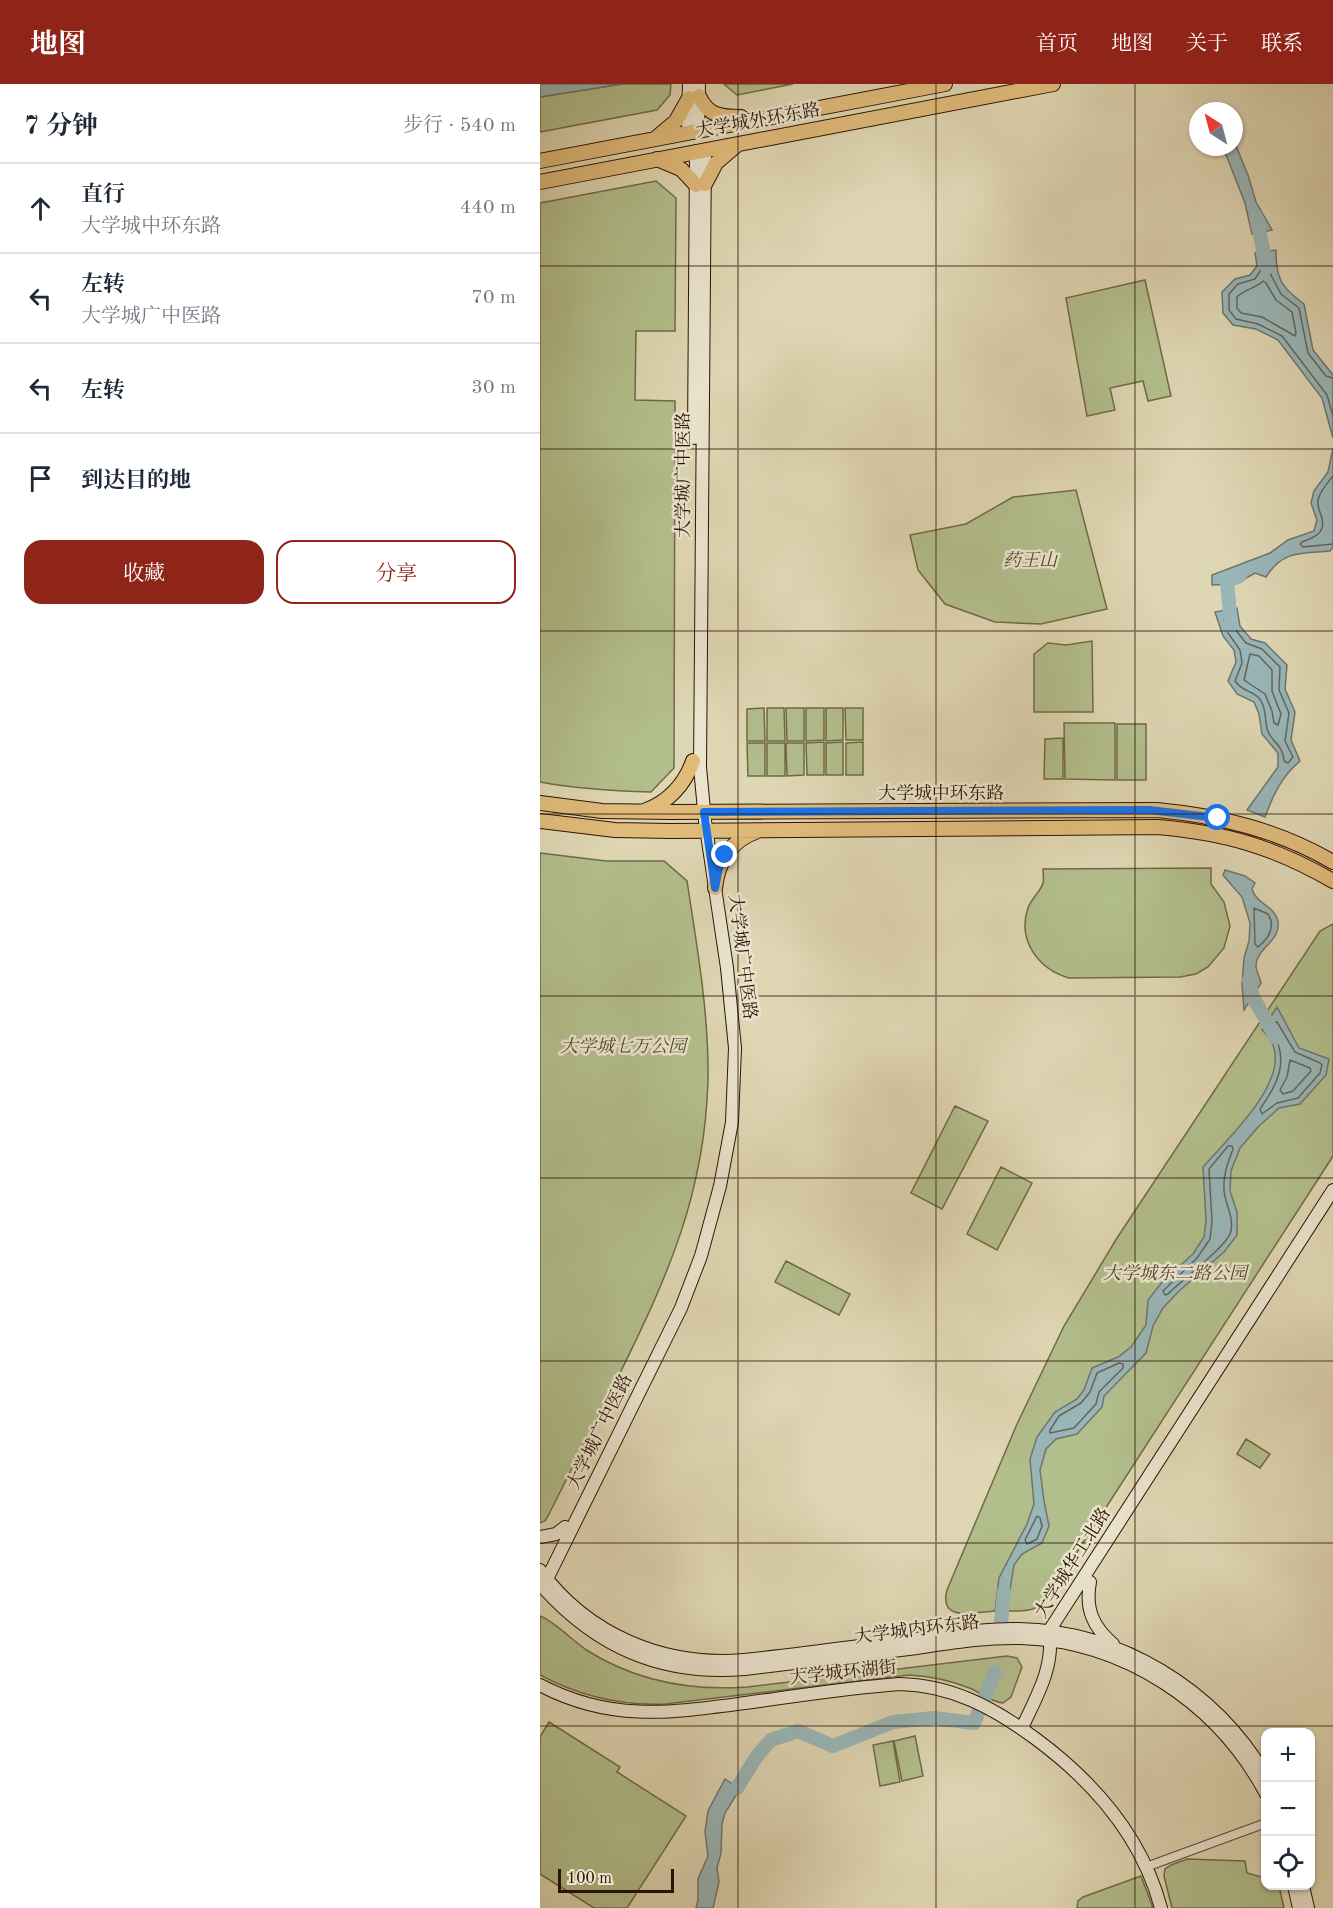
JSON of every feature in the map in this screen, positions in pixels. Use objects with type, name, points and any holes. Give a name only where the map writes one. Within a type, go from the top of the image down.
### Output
[{"type":"main road","name":"大学城外环东路","points":[[540,161],[945,84]]},
{"type":"main road","name":"大学城外环东路","points":[[540,182],[1053,84]]},
{"type":"main road","points":[[694,89],[707,109],[717,116],[764,119]]},
{"type":"main road","points":[[693,132],[694,89]]},
{"type":"main road","points":[[651,141],[664,133],[676,121],[694,89]]},
{"type":"main road","points":[[655,159],[677,167],[700,185],[720,159],[741,143]]},
{"type":"main road","name":"大学城广中医路","points":[[542,1578],[681,1308],[701,1256],[717,1202],[732,1122],[735,1048],[728,976],[693,760],[701,150]]},
{"type":"main road","name":"大学城广中医路","points":[[700,185],[700,812]]},
{"type":"main road","points":[[640,812],[662,802],[675,792],[684,781],[693,760]]},
{"type":"main road","name":"大学城中环东路","points":[[540,803],[579,809],[640,812],[1157,810],[1205,816],[1253,826],[1298,843],[1333,862]]},
{"type":"main road","name":"大学城中环东路","points":[[540,821],[615,830],[1166,828],[1214,834],[1248,842],[1291,858],[1333,881]]},
{"type":"main road","name":"大学城广中医路","points":[[542,1578],[674,1305],[696,1244],[713,1184],[724,1121],[727,1048],[703,830]]},
{"type":"main road","points":[[715,888],[719,868],[730,849],[746,836],[764,830]]},
{"type":"main road","name":"大学城华工北路","points":[[1053,1635],[1333,1190]]},
{"type":"main road","name":"大学城华工北路","points":[[1053,1635],[1090,1582],[1333,1204]]},
{"type":"main road","points":[[540,1537],[556,1534],[565,1527]]},
{"type":"main road","name":"大学城内环东路","points":[[542,1578],[580,1613],[613,1635],[654,1652],[688,1660],[727,1662],[980,1631],[1020,1629],[1089,1640],[1121,1650],[1159,1669],[1197,1695],[1234,1732],[1261,1769]]},
{"type":"main road","points":[[1090,1582],[1088,1607],[1094,1623],[1105,1637],[1121,1650]]},
{"type":"main road","points":[[1022,1728],[1048,1668],[1053,1635]]},
{"type":"main road","name":"大学城内环东路","points":[[1053,1635],[1142,1669],[1174,1689],[1201,1710],[1228,1738],[1261,1786]]},
{"type":"main road","name":"大学城环湖街","points":[[540,1685],[587,1704],[645,1713],[697,1709],[899,1683],[930,1686],[976,1701],[1022,1728],[1060,1757],[1089,1784],[1113,1812],[1146,1867],[1161,1908]]},
{"type":"main road","points":[[1295,1890],[1299,1908]]},
{"type":"main road","points":[[1305,1890],[1308,1908]]},
{"type":"street","points":[[1146,1867],[1261,1825]]},
{"type":"green space","points":[[622,84],[671,84],[670,95],[657,110],[540,132],[540,97]]},
{"type":"green space","points":[[724,84],[793,84],[737,95]]},
{"type":"green space","points":[[656,181],[676,198],[675,331],[636,331],[635,400],[675,401],[674,768],[651,792],[595,789],[540,782],[540,203]]},
{"type":"green space","points":[[1145,280],[1171,396],[1148,401],[1143,381],[1110,388],[1115,410],[1087,416],[1066,298]]},
{"type":"green space","name":"药王山","points":[[1076,490],[1107,609],[1041,624],[995,622],[945,604],[918,570],[910,535],[966,524],[1013,497]]},
{"type":"green space","points":[[1092,641],[1093,712],[1034,712],[1034,654],[1048,643],[1066,645]]},
{"type":"green space","points":[[764,708],[765,741],[747,741],[747,709]]},
{"type":"green space","points":[[767,708],[784,708],[785,741],[767,741]]},
{"type":"green space","points":[[786,708],[804,708],[804,741],[787,741]]},
{"type":"green space","points":[[806,708],[824,708],[824,740],[806,741]]},
{"type":"green space","points":[[826,708],[843,708],[843,740],[826,741]]},
{"type":"green space","points":[[845,708],[863,708],[863,740],[846,740]]},
{"type":"green space","points":[[1064,723],[1115,723],[1115,780],[1065,779]]},
{"type":"green space","points":[[1117,724],[1146,724],[1146,780],[1117,780]]},
{"type":"green space","points":[[1063,738],[1063,779],[1044,779],[1045,739]]},
{"type":"green space","points":[[824,742],[824,775],[807,775],[806,743]]},
{"type":"green space","points":[[843,742],[843,775],[826,775],[826,743]]},
{"type":"green space","points":[[863,742],[863,775],[846,775],[846,743]]},
{"type":"green space","points":[[747,743],[765,743],[765,776],[748,776]]},
{"type":"green space","points":[[767,743],[785,743],[785,776],[767,776]]},
{"type":"green space","points":[[786,743],[804,743],[804,775],[787,776]]},
{"type":"green space","name":"大学城七万公园","points":[[540,853],[606,861],[664,861],[687,881],[704,1005],[708,1080],[700,1161],[691,1198],[667,1270],[618,1377],[548,1516],[540,1523]]},
{"type":"green space","points":[[1211,868],[1211,884],[1224,902],[1230,926],[1224,948],[1208,967],[1196,974],[1180,977],[1069,978],[1048,968],[1033,952],[1028,942],[1025,920],[1029,905],[1043,883],[1043,869]]},
{"type":"green space","name":"大学城东二路公园","points":[[1333,924],[1333,1156],[1045,1602],[1034,1609],[1021,1611],[960,1613],[953,1611],[948,1607],[946,1600],[947,1590],[1017,1424],[1064,1326],[1117,1238],[1320,931]]},
{"type":"green space","points":[[955,1106],[988,1121],[942,1209],[911,1193]]},
{"type":"green space","points":[[1001,1167],[1032,1183],[997,1250],[967,1234]]},
{"type":"green space","points":[[786,1261],[850,1294],[839,1315],[775,1282]]},
{"type":"green space","points":[[1246,1439],[1270,1454],[1260,1468],[1237,1454]]},
{"type":"green space","points":[[540,1616],[588,1651],[606,1661],[645,1677],[685,1685],[747,1687],[1007,1656],[1017,1658],[1022,1667],[1011,1697],[1003,1703],[957,1684],[909,1675],[665,1704],[632,1703],[585,1694],[540,1675]]},
{"type":"green space","points":[[549,1722],[620,1767],[617,1772],[686,1816],[627,1908],[594,1908],[540,1874],[540,1737]]},
{"type":"green space","points":[[915,1736],[923,1776],[902,1781],[894,1741]]},
{"type":"green space","points":[[893,1741],[900,1782],[880,1786],[873,1745]]},
{"type":"green space","points":[[1187,1859],[1245,1861],[1247,1873],[1261,1877],[1261,1890],[1280,1890],[1284,1908],[1172,1908],[1164,1876],[1165,1869]]},
{"type":"green space","points":[[1141,1876],[1153,1908],[1077,1908],[1078,1901],[1083,1897]]},
{"type":"water","points":[[540,84],[622,84],[540,97]]},
{"type":"water","points":[[1227,156],[1240,156],[1256,202],[1272,230],[1252,234],[1245,203]]},
{"type":"water","points":[[1276,250],[1281,282],[1304,304],[1313,350],[1333,375],[1333,438],[1322,398],[1278,340],[1256,329],[1233,325],[1223,313],[1222,292],[1235,279],[1250,275],[1257,266],[1255,253]]},
{"type":"water","points":[[1333,448],[1333,547],[1330,551],[1301,553],[1286,558],[1272,568],[1266,577],[1255,573],[1236,584],[1212,585],[1212,575],[1270,553],[1288,540],[1314,531],[1317,520],[1311,503],[1314,491],[1328,472]]},
{"type":"water","points":[[1237,608],[1240,626],[1251,639],[1265,643],[1287,665],[1285,689],[1295,712],[1291,740],[1300,761],[1279,786],[1265,817],[1247,810],[1278,767],[1278,753],[1262,734],[1259,714],[1254,702],[1237,694],[1228,681],[1236,662],[1234,650],[1223,636],[1215,612]]},
{"type":"water","points":[[1225,870],[1245,876],[1255,883],[1252,889],[1254,894],[1273,912],[1278,921],[1276,934],[1257,959],[1256,968],[1261,983],[1244,1010],[1242,985],[1250,923],[1242,897],[1223,875]]},
{"type":"water","points":[[1277,1007],[1299,1048],[1329,1059],[1326,1075],[1300,1104],[1279,1108],[1240,1148],[1231,1171],[1230,1191],[1237,1212],[1237,1235],[1224,1252],[1163,1308],[1153,1326],[1146,1353],[1104,1396],[1102,1407],[1077,1434],[1056,1439],[1046,1449],[1040,1470],[1049,1526],[1042,1543],[1022,1554],[1014,1565],[1007,1608],[995,1611],[999,1578],[1027,1524],[1034,1504],[1030,1459],[1037,1437],[1055,1412],[1077,1399],[1084,1390],[1092,1368],[1118,1357],[1131,1347],[1146,1325],[1148,1300],[1163,1281],[1193,1254],[1204,1237],[1206,1220],[1203,1167],[1240,1126],[1265,1091],[1273,1073],[1275,1057],[1271,1041],[1262,1030]]},
{"type":"water","points":[[725,1779],[740,1789],[725,1813],[722,1824],[721,1853],[717,1868],[719,1882],[713,1908],[696,1908],[698,1879],[708,1856],[705,1832],[708,1811]]},
{"type":"waterway","points":[[1256,216],[1267,268]]},
{"type":"waterway","points":[[1231,626],[1227,581],[1240,576]]},
{"type":"waterway","points":[[1249,980],[1253,997],[1276,1038]]},
{"type":"waterway","points":[[1001,1623],[1004,1592]]},
{"type":"waterway","points":[[737,1788],[757,1756],[771,1740],[798,1731],[833,1746],[893,1722],[934,1718],[974,1723],[995,1672]]},
{"type":"route","points":[[725,855],[717,874],[715,888],[704,812],[1149,810],[1218,818]]}]
